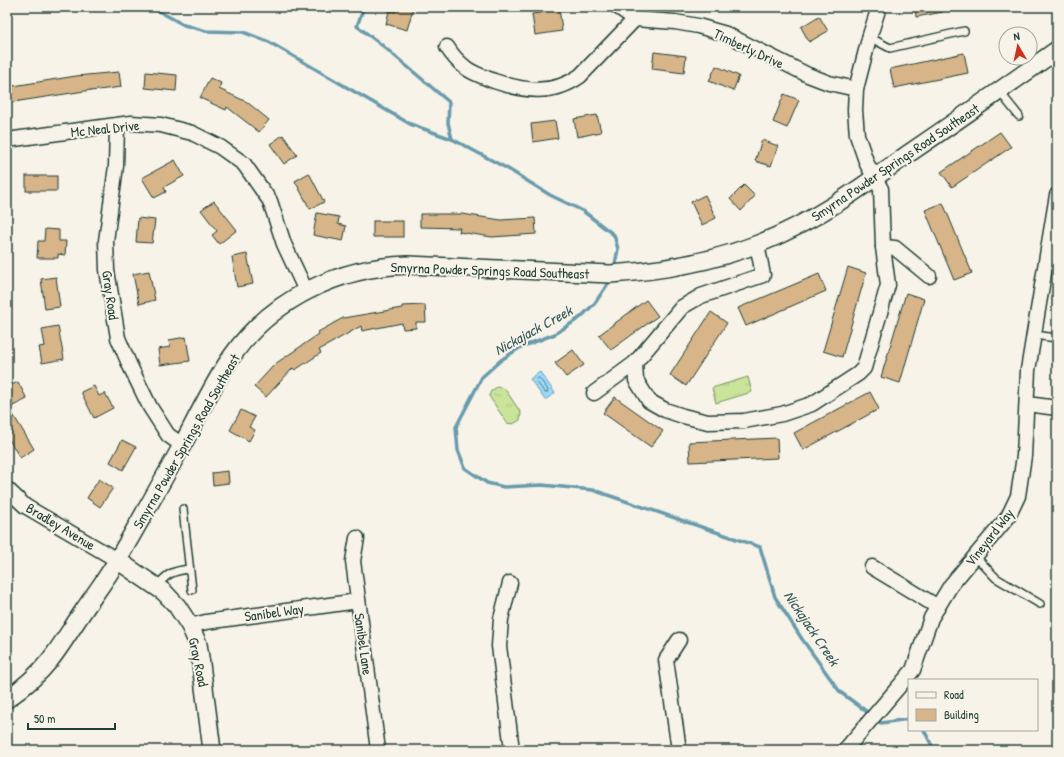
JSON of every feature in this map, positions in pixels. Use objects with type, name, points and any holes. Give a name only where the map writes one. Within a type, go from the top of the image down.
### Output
[{"type":"street","name":"Timberly Drive","points":[[618,7],[635,18],[698,26],[726,34],[808,76],[829,83],[856,88]]},
{"type":"street","points":[[635,363],[636,380],[649,401],[665,410],[708,422],[744,421],[782,414],[812,404],[858,374],[864,368],[888,285],[882,247],[881,189],[867,164],[857,135],[855,110],[856,88],[869,37],[879,7]]},
{"type":"street","points":[[447,47],[455,59],[466,68],[480,76],[527,90],[554,88],[572,82],[580,76],[635,18]]},
{"type":"street","name":"Smyrna Powder Springs Road Southeast","points":[[7,699],[30,682],[50,660],[118,560],[219,376],[232,356],[245,339],[260,324],[306,291],[351,273],[388,266],[408,265],[610,274],[637,272],[686,264],[720,256],[757,244],[819,215],[875,178],[1056,52]]},
{"type":"street","name":"Mc Neal Drive","points":[[7,140],[131,123],[161,125],[192,133],[220,147],[244,164],[270,201],[284,244],[306,291]]},
{"type":"street","name":"Gray Road","points":[[118,125],[116,166],[106,240],[107,270],[118,338],[150,407],[168,435],[182,445]]},
{"type":"street","name":"Vineyard Way","points":[[845,750],[913,670],[931,618],[951,585],[1008,517],[1018,496],[1024,456],[1028,370],[1052,251],[1057,195]]},
{"type":"street","points":[[594,394],[635,363],[682,307],[701,296],[763,275],[757,244]]},
{"type":"street","points":[[882,247],[895,248],[929,276]]},
{"type":"street","points":[[1026,404],[1057,408]]},
{"type":"street","name":"Bradley Avenue","points":[[7,489],[25,506],[118,560]]},
{"type":"street","name":"Sanibel Lane","points":[[357,538],[353,561],[378,750]]},
{"type":"street","name":"Gray Road","points":[[118,560],[164,592],[177,606],[190,626],[198,644],[212,750]]},
{"type":"street","points":[[872,567],[938,607]]},
{"type":"street","points":[[510,583],[501,619],[499,646],[512,750]]},
{"type":"street","name":"Sanibel Way","points":[[190,626],[206,622],[358,601]]},
{"type":"street","points":[[679,640],[666,660],[680,750]]},
{"type":"lane","points":[[869,37],[890,48],[964,31]]},
{"type":"lane","points":[[999,91],[1019,116]]},
{"type":"lane","points":[[1034,335],[1057,338]]},
{"type":"lane","points":[[183,509],[188,569],[192,590]]},
{"type":"lane","points":[[975,556],[996,578],[1040,604]]},
{"type":"lane","points":[[156,587],[169,573],[177,570],[188,569]]},
{"type":"green space","points":[[748,377],[752,392],[716,403],[712,388]]},
{"type":"green space","points":[[497,387],[505,389],[521,413],[520,420],[513,424],[507,423],[489,396],[491,391]]},
{"type":"water","points":[[540,372],[555,393],[545,400],[530,379]]},
{"type":"building","points":[[397,7],[407,7],[413,9],[407,30],[386,24],[389,11],[395,12]]},
{"type":"building","points":[[541,7],[559,7],[562,31],[535,35],[532,14],[541,13]]},
{"type":"building","points":[[915,7],[943,7],[943,12],[916,17]]},
{"type":"building","points":[[819,16],[828,31],[809,42],[801,27]]},
{"type":"building","points":[[654,52],[686,56],[684,73],[652,69]]},
{"type":"building","points":[[964,53],[968,73],[894,88],[890,69]]},
{"type":"building","points":[[716,66],[739,76],[733,91],[709,81]]},
{"type":"building","points":[[119,72],[121,87],[7,103],[7,87],[76,76]]},
{"type":"building","points":[[146,72],[177,75],[176,91],[145,88]]},
{"type":"building","points":[[210,78],[221,83],[219,89],[247,102],[269,120],[259,132],[227,107],[226,110],[200,98]]},
{"type":"building","points":[[784,94],[799,100],[787,128],[773,122]]},
{"type":"building","points":[[597,115],[601,132],[577,137],[574,119]]},
{"type":"building","points":[[555,121],[558,138],[533,142],[531,124]]},
{"type":"building","points":[[1000,132],[1011,147],[952,187],[941,172]]},
{"type":"building","points":[[283,135],[297,155],[284,164],[270,144]]},
{"type":"building","points":[[762,140],[778,146],[771,166],[755,161]]},
{"type":"building","points":[[175,160],[184,176],[164,187],[166,192],[154,198],[142,178]]},
{"type":"building","points":[[309,173],[324,202],[310,209],[295,181]]},
{"type":"building","points":[[26,176],[57,176],[57,191],[26,191]]},
{"type":"building","points":[[744,185],[755,196],[741,211],[730,199]]},
{"type":"building","points":[[705,195],[716,218],[702,225],[691,202]]},
{"type":"building","points":[[214,201],[237,230],[219,244],[212,235],[217,231],[201,210]]},
{"type":"building","points":[[943,203],[972,273],[954,280],[925,210]]},
{"type":"building","points":[[317,213],[339,217],[338,224],[346,226],[343,241],[313,235]]},
{"type":"building","points":[[420,214],[462,214],[501,220],[535,218],[536,234],[492,237],[459,232],[460,228],[420,227]]},
{"type":"building","points":[[138,218],[155,220],[152,243],[136,242]]},
{"type":"building","points":[[373,221],[403,221],[403,237],[373,237]]},
{"type":"building","points":[[45,229],[59,230],[59,241],[66,241],[65,255],[58,254],[58,258],[37,258],[38,241],[44,241]]},
{"type":"building","points":[[247,254],[253,284],[237,287],[232,257]]},
{"type":"building","points":[[848,267],[866,273],[842,357],[823,351]]},
{"type":"building","points":[[149,271],[155,300],[139,304],[133,274]]},
{"type":"building","points":[[819,274],[826,291],[746,326],[738,308]]},
{"type":"building","points":[[56,277],[60,307],[45,309],[41,279]]},
{"type":"building","points":[[906,293],[924,299],[900,383],[881,377]]},
{"type":"building","points":[[646,300],[658,316],[611,350],[599,335]]},
{"type":"building","points":[[425,305],[426,322],[416,322],[416,328],[403,329],[402,323],[362,331],[361,326],[319,350],[321,353],[295,370],[293,368],[266,397],[254,387],[275,364],[319,334],[318,332],[343,318],[402,308],[402,306]]},
{"type":"building","points":[[711,312],[727,323],[686,386],[670,375]]},
{"type":"building","points":[[58,326],[64,359],[42,363],[39,347],[45,346],[42,329]]},
{"type":"building","points":[[186,337],[190,361],[160,365],[158,349],[170,347],[169,340]]},
{"type":"building","points":[[573,350],[584,365],[566,377],[555,363]]},
{"type":"building","points":[[18,382],[27,399],[9,408],[34,449],[20,458],[7,436],[7,387]]},
{"type":"building","points":[[94,386],[99,396],[105,393],[113,408],[94,418],[81,392]]},
{"type":"building","points":[[870,392],[879,409],[803,450],[794,433]]},
{"type":"building","points":[[615,397],[663,431],[651,447],[603,413]]},
{"type":"building","points":[[241,410],[255,417],[249,427],[255,430],[249,441],[230,430]]},
{"type":"building","points":[[777,438],[778,458],[690,462],[689,442]]},
{"type":"building","points":[[122,440],[136,447],[123,470],[110,462]]},
{"type":"building","points":[[228,471],[229,483],[213,485],[212,473]]},
{"type":"building","points":[[99,479],[113,488],[100,507],[87,498]]},
{"type":"waterway","points":[[151,7],[184,25],[206,31],[243,32],[269,42],[410,124],[452,139],[508,169],[550,195],[583,211],[614,235],[618,249],[614,269]]},
{"type":"waterway","name":"Nickajack Creek","points":[[364,7],[357,26],[449,102],[448,123],[452,139]]},
{"type":"waterway","name":"Nickajack Creek","points":[[611,279],[595,303],[581,317],[555,334],[521,347],[501,360],[482,377],[456,427],[458,450],[465,468],[487,483],[504,487],[542,485],[593,490],[760,547],[775,597],[802,639],[840,692],[870,714]]},
{"type":"waterway","name":"Nickajack Creek","points":[[875,718],[881,723],[908,719]]},
{"type":"waterway","name":"Nickajack Creek","points":[[924,731],[934,750]]}]
